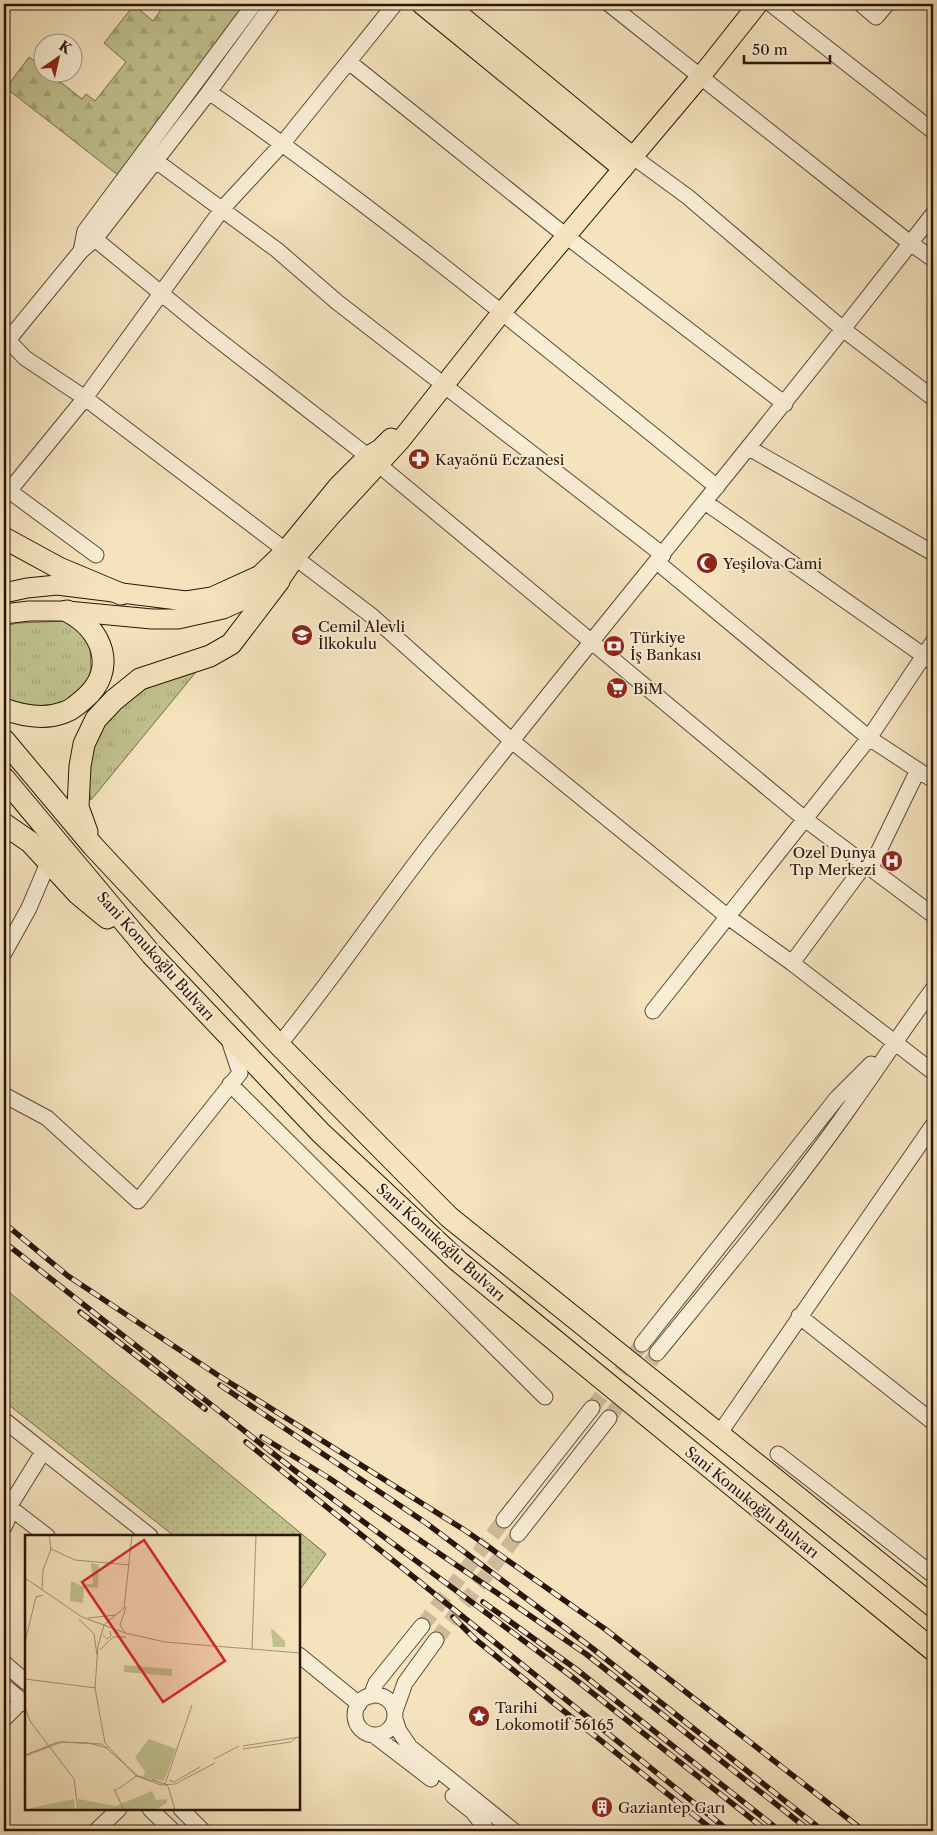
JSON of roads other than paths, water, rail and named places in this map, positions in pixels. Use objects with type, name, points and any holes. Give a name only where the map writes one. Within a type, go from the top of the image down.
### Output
[{"type":"highway","points":[[4,538],[58,568],[121,594]]},
{"type":"highway","points":[[93,846],[78,807],[80,766],[84,744],[96,719],[114,700],[140,679],[210,656],[231,644],[279,581]]},
{"type":"highway","points":[[4,709],[35,716],[66,712],[86,698],[98,682],[102,664],[100,644],[94,631],[83,619],[68,611]]},
{"type":"highway","name":"Sani Konukoğlu Bulvarı","points":[[4,740],[93,846],[279,1046],[449,1217],[933,1606]]},
{"type":"highway","name":"Sani Konukoğlu Bulvarı","points":[[4,778],[151,954],[321,1133],[458,1261],[933,1650]]},
{"type":"highway","points":[[4,824],[30,842],[78,894],[151,954]]},
{"type":"main road","points":[[421,4],[623,159]]},
{"type":"main road","points":[[446,4],[623,159]]},
{"type":"main road","points":[[696,72],[742,4]]},
{"type":"main road","points":[[4,593],[27,588],[57,585],[186,601],[212,597],[260,575],[290,554],[330,516],[497,309],[696,72],[758,4]]},
{"type":"main road","points":[[4,614],[29,610],[68,611],[152,619],[178,619],[223,609],[279,581],[290,554]]},
{"type":"street","points":[[81,252],[85,231],[254,4]]},
{"type":"street","points":[[273,4],[209,92],[96,239],[81,252],[5,340],[25,358],[85,398],[372,616],[512,741],[728,917],[792,963],[933,1072]]},
{"type":"street","points":[[96,555],[6,489],[85,398],[222,208],[283,143],[395,4]]},
{"type":"street","points":[[610,4],[910,243],[933,259]]},
{"type":"street","points":[[771,4],[933,130]]},
{"type":"street","points":[[861,4],[876,17],[887,4]]},
{"type":"street","points":[[349,62],[562,232],[785,404]]},
{"type":"street","points":[[209,92],[283,143],[497,309],[718,487]]},
{"type":"street","points":[[623,159],[688,197],[844,330],[933,398]]},
{"type":"street","points":[[156,161],[277,250],[337,302],[440,382],[660,559],[869,738],[933,780]]},
{"type":"street","points":[[279,1046],[318,999],[441,831],[785,404],[933,214]]},
{"type":"street","points":[[96,239],[161,294],[374,461],[593,641],[806,820],[933,915]]},
{"type":"street","points":[[749,448],[933,553]]},
{"type":"street","points":[[705,502],[928,659]]},
{"type":"street","points":[[654,1011],[869,738],[928,659],[933,642]]},
{"type":"street","points":[[792,963],[868,865],[918,770]]},
{"type":"street","points":[[4,952],[29,908],[48,863]]},
{"type":"street","points":[[658,1353],[754,1233],[850,1108],[894,1042],[933,989]]},
{"type":"street","points":[[4,1095],[47,1118],[138,1201],[240,1073],[228,1036]]},
{"type":"street","points":[[642,1344],[837,1098],[894,1042]]},
{"type":"street","points":[[230,1084],[545,1397]]},
{"type":"street","points":[[719,1434],[933,1125]]},
{"type":"street","points":[[799,1316],[933,1422]]},
{"type":"street","points":[[504,1520],[592,1408]]},
{"type":"street","points":[[518,1534],[609,1418]]},
{"type":"street","points":[[4,1420],[149,1535]]},
{"type":"street","points":[[4,1527],[7,1521],[6,1505],[43,1452]]},
{"type":"street","points":[[778,1454],[933,1574]]},
{"type":"street","points":[[6,1505],[46,1535]]},
{"type":"street","points":[[422,1626],[376,1683],[355,1714],[358,1727],[363,1732],[375,1736],[472,1811],[488,1831]]},
{"type":"street","points":[[375,1736],[388,1731],[405,1683],[436,1640]]},
{"type":"street","points":[[300,1657],[365,1700],[384,1697],[395,1715],[399,1731],[410,1747],[514,1831]]},
{"type":"street","points":[[4,1663],[25,1681]]},
{"type":"street","points":[[4,1686],[24,1702],[4,1719]]},
{"type":"street","points":[[96,1831],[117,1810]]},
{"type":"street","points":[[151,1810],[173,1831]]},
{"type":"street","points":[[182,1810],[202,1831]]},
{"type":"tunnel","points":[[592,1408],[642,1344]]},
{"type":"tunnel","points":[[609,1418],[657,1353]]},
{"type":"tunnel","points":[[422,1626],[504,1520]]},
{"type":"tunnel","points":[[436,1640],[518,1534]]},
{"type":"railway","points":[[4,1223],[68,1276],[216,1374],[466,1531],[605,1629],[864,1831]]},
{"type":"railway","points":[[4,1242],[298,1473],[571,1676],[767,1831]]},
{"type":"railway","points":[[80,1312],[205,1409]]},
{"type":"railway","points":[[220,1385],[426,1523],[592,1648],[823,1831]]},
{"type":"railway","points":[[262,1437],[329,1478],[586,1654],[810,1831]]},
{"type":"railway","points":[[246,1442],[729,1831]]},
{"type":"railway","points":[[483,1602],[576,1669],[780,1831]]},
{"type":"railway","points":[[453,1617],[475,1639],[714,1831]]},
{"type":"place","name":"Kayaönü Eczanesi","points":[[419,459]]},
{"type":"place","name":"Yeşilova Cami","points":[[707,563]]},
{"type":"place","name":"Cemil Alevli İlkokulu","points":[[302,635]]},
{"type":"place","name":"Türkiye İş Bankası","points":[[614,646]]},
{"type":"place","name":"BiM","points":[[617,688]]},
{"type":"place","name":"Ozel Dunya Tıp Merkezi","points":[[892,861]]},
{"type":"place","name":"Tarihi Lokomotif 56165","points":[[479,1716]]},
{"type":"place","name":"Gaziantep Garı","points":[[602,1807]]}]
